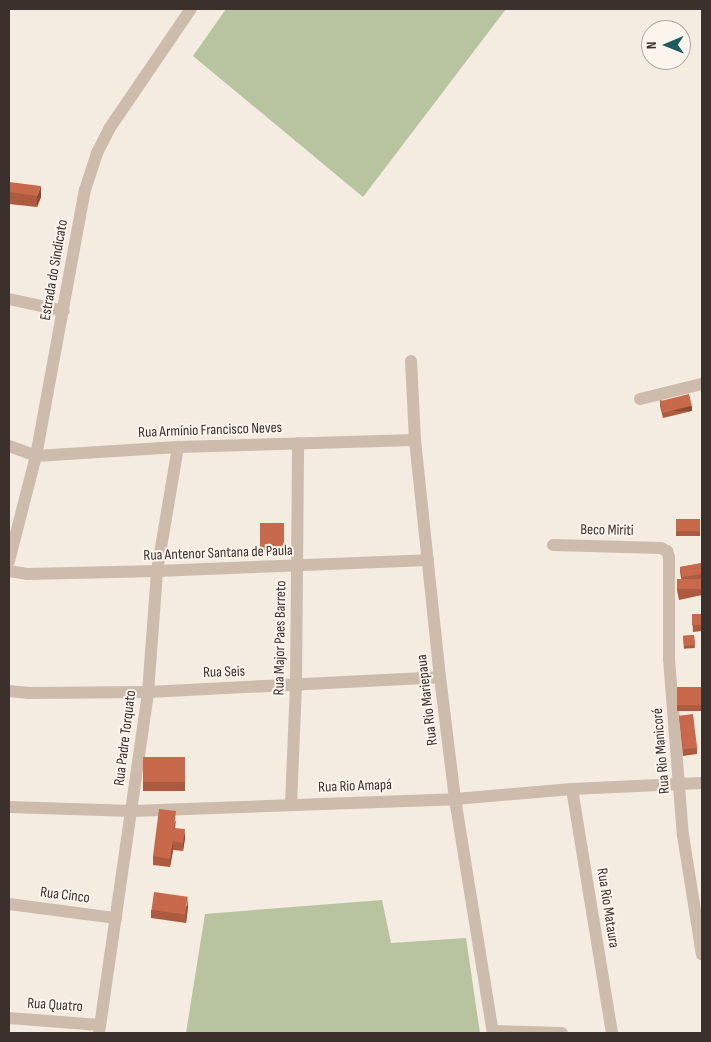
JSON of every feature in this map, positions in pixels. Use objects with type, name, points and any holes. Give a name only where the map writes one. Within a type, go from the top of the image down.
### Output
[{"type":"street","name":"Estrada do Sindicato","points":[[9,561],[36,456],[85,190],[97,152],[109,129],[192,9]]},
{"type":"street","points":[[9,299],[64,311]]},
{"type":"street","name":"Rua Rio Mariepaua","points":[[411,361],[415,440],[440,677],[456,799],[493,1032]]},
{"type":"street","points":[[640,399],[702,384]]},
{"type":"street","name":"Rua Armínio Francisco Neves","points":[[9,446],[36,456],[178,447],[415,440]]},
{"type":"street","name":"Rua Major Paes Barreto","points":[[291,804],[296,686],[298,443]]},
{"type":"street","name":"Rua Padre Torquato","points":[[99,1029],[132,810],[148,692],[158,571],[178,447]]},
{"type":"street","name":"Beco Miriti","points":[[553,545],[660,548]]},
{"type":"street","name":"Rua Rio Manicoré","points":[[660,548],[667,551],[669,557],[669,659],[683,835],[702,955]]},
{"type":"street","name":"Rua Antenor Santana de Paula","points":[[9,570],[27,574],[158,571],[298,567],[428,560]]},
{"type":"street","name":"Rua Seis","points":[[9,691],[29,693],[148,692],[296,686],[440,677]]},
{"type":"street","name":"Rua Rio Amapá","points":[[9,806],[132,810],[456,799],[572,789],[702,783]]},
{"type":"street","name":"Rua Rio Mataura","points":[[572,789],[612,1033]]},
{"type":"street","name":"Rua Cinco","points":[[9,904],[116,918]]},
{"type":"street","name":"Rua Quatro","points":[[9,1018],[99,1029]]},
{"type":"street","points":[[493,1032],[562,1033]]},
{"type":"green space","points":[[226,9],[506,9],[363,197],[193,56]]},
{"type":"green space","points":[[382,900],[391,943],[466,938],[480,1033],[186,1033],[205,914]]},
{"type":"building","points":[[9,182],[41,186],[37,196],[9,192]]},
{"type":"building","points":[[689,394],[692,406],[663,413],[660,401]]},
{"type":"building","points":[[676,519],[700,519],[700,531],[676,531]]},
{"type":"building","points":[[260,523],[284,523],[284,546],[260,546]]},
{"type":"building","points":[[702,563],[702,574],[682,577],[680,567]]},
{"type":"building","points":[[677,579],[702,579],[702,589],[677,589]]},
{"type":"building","points":[[692,614],[702,614],[702,625],[692,625]]},
{"type":"building","points":[[694,635],[695,645],[684,646],[683,636]]},
{"type":"building","points":[[677,687],[702,687],[702,705],[677,705]]},
{"type":"building","points":[[693,714],[697,748],[683,749],[679,716]]},
{"type":"building","points":[[143,757],[185,757],[185,782],[143,782]]},
{"type":"building","points":[[159,809],[176,811],[174,828],[185,829],[183,843],[173,841],[170,859],[153,856]]},
{"type":"building","points":[[154,892],[188,897],[185,915],[151,910]]}]
